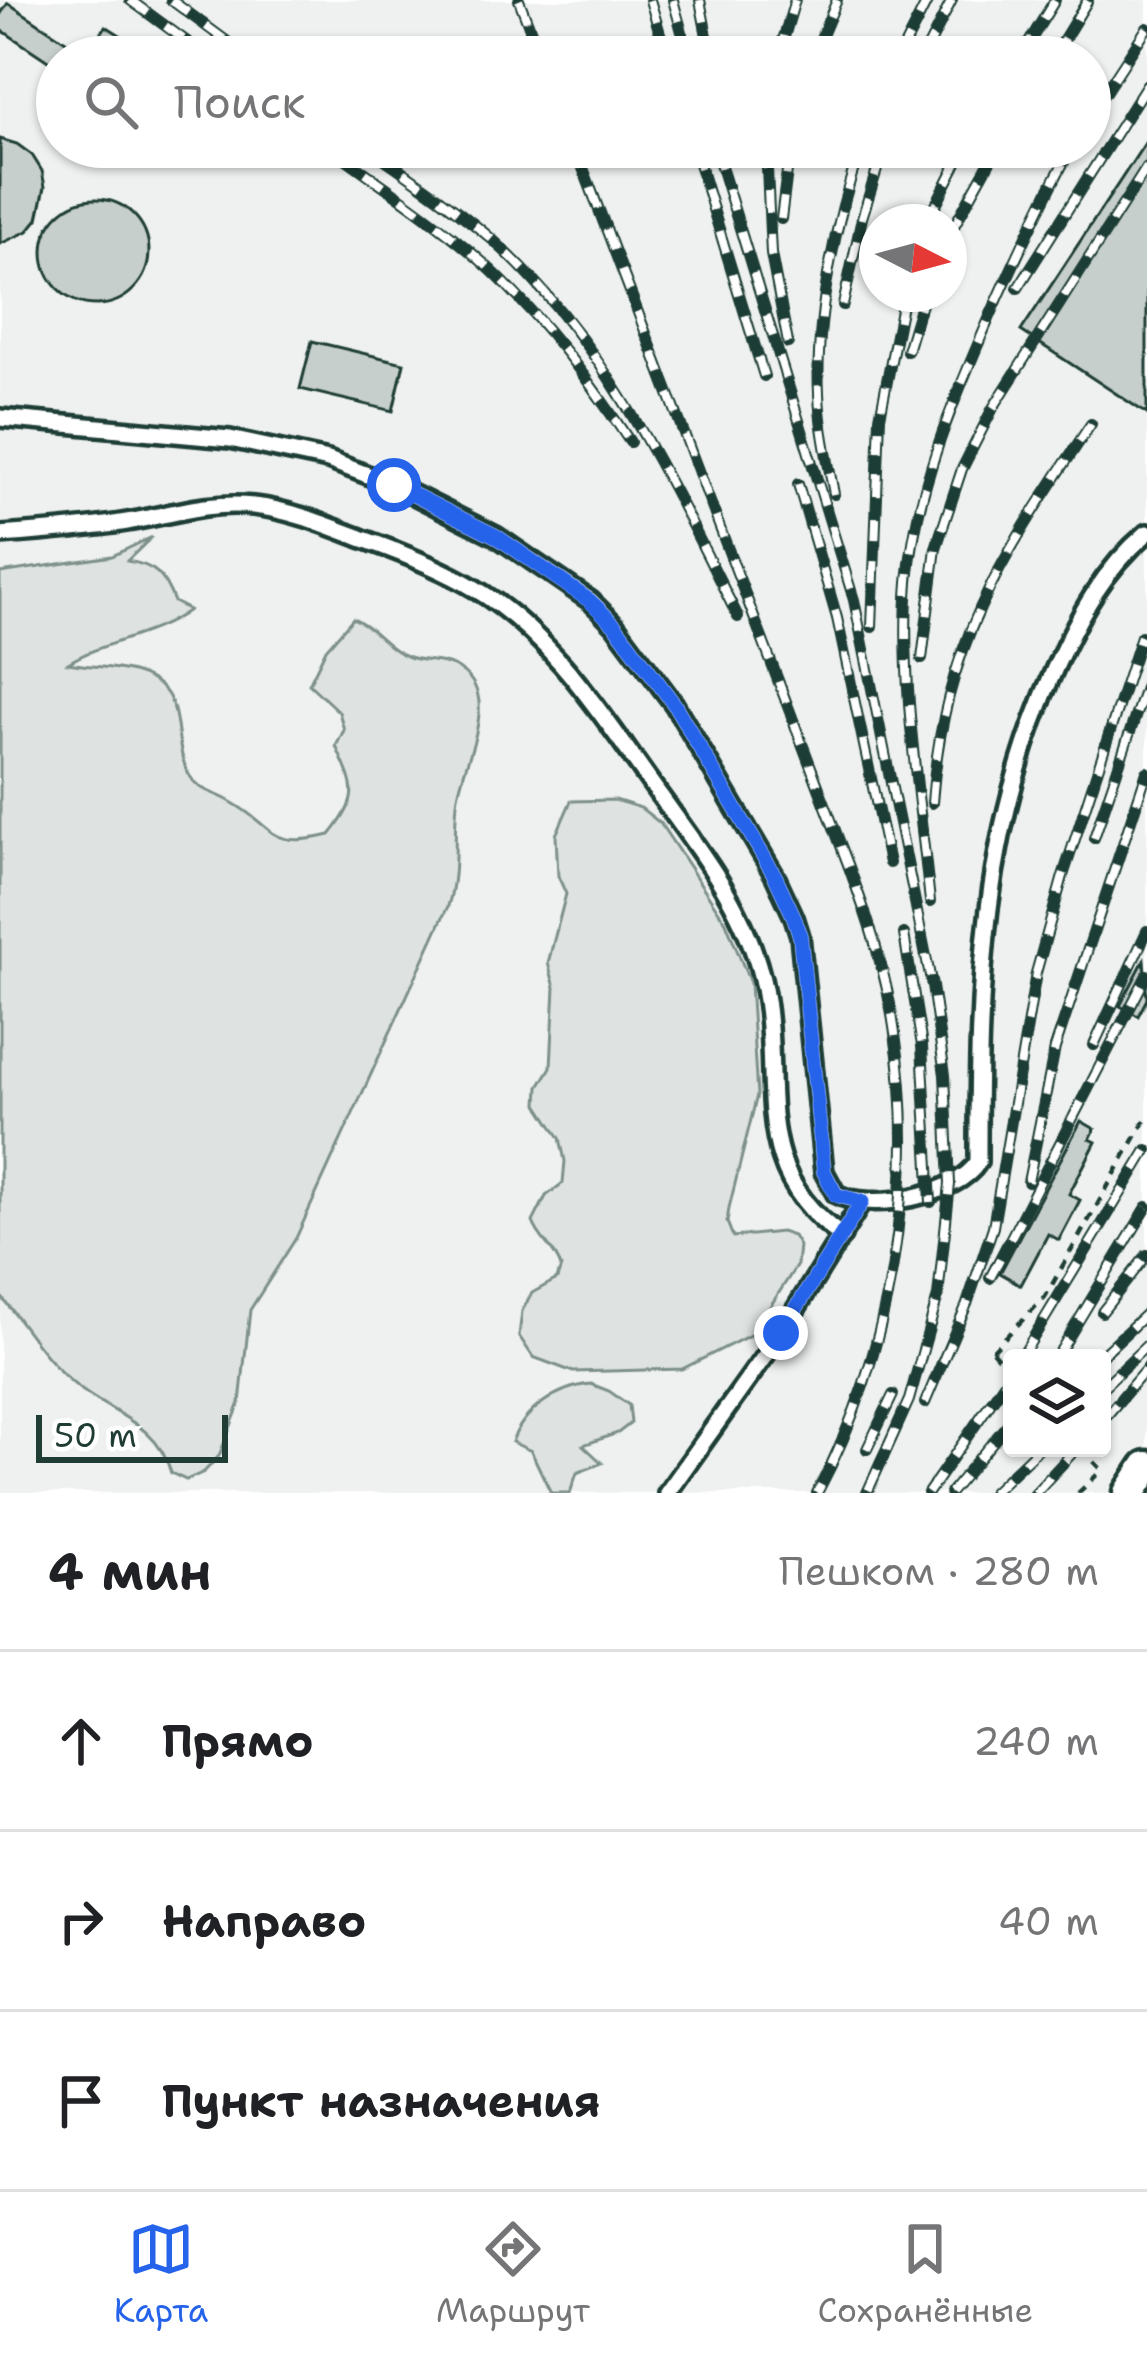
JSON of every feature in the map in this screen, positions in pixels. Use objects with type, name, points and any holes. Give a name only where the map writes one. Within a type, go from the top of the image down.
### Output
[{"type":"street","points":[[1130,1493],[1147,1467]]},
{"type":"lane","points":[[0,418],[230,440],[328,460],[394,485],[496,536],[590,601],[615,625],[674,704],[785,895],[800,936],[824,1172],[836,1195],[862,1202],[932,1192],[969,1177],[978,1162],[979,1006],[1005,804],[1043,694],[1082,613],[1114,563],[1147,533]]},
{"type":"lane","points":[[0,535],[121,523],[203,505],[253,506],[298,514],[408,556],[472,587],[529,629],[575,680],[740,912],[766,1002],[783,1173],[810,1210],[842,1236]]},
{"type":"lane","points":[[667,1493],[748,1382],[862,1202]]},
{"type":"path","points":[[1003,1364],[992,1352],[1045,1297],[1147,1117]]},
{"type":"path","points":[[1078,1493],[1102,1470],[1090,1457]]},
{"type":"shaded area","points":[[0,0],[1147,0],[1147,1493],[0,1493]]},
{"type":"shaded area","points":[[152,537],[127,561],[157,573],[174,602],[189,610],[68,663],[120,669],[156,682],[174,708],[183,761],[191,778],[274,834],[294,840],[330,835],[351,800],[350,782],[336,746],[344,730],[339,712],[309,684],[326,649],[353,618],[399,652],[453,666],[469,677],[479,710],[457,803],[455,868],[448,906],[296,1238],[250,1310],[240,1403],[219,1456],[204,1472],[186,1480],[171,1473],[165,1456],[146,1432],[57,1368],[0,1295],[0,573],[112,556]]},
{"type":"shaded area","points":[[615,800],[641,808],[660,823],[726,922],[750,983],[757,1095],[729,1208],[727,1222],[733,1237],[781,1232],[793,1236],[799,1246],[797,1265],[752,1334],[682,1369],[573,1372],[533,1357],[519,1336],[522,1311],[532,1293],[557,1279],[561,1267],[533,1222],[546,1196],[563,1183],[565,1161],[560,1138],[538,1104],[539,1087],[551,1067],[555,987],[548,963],[566,894],[558,876],[556,835],[571,801]]},
{"type":"shaded area","points":[[591,1384],[629,1405],[631,1423],[618,1433],[583,1445],[602,1463],[577,1473],[570,1493],[551,1493],[531,1451],[512,1442],[524,1420],[543,1403],[566,1390]]},
{"type":"building","points":[[8,3],[58,36],[36,36],[36,53],[0,29],[0,15]]},
{"type":"building","points":[[106,26],[122,36],[99,36]]},
{"type":"building","points":[[0,139],[32,155],[45,187],[38,219],[28,231],[0,244]]},
{"type":"building","points":[[1147,140],[1147,414],[1021,331]]},
{"type":"building","points":[[96,199],[116,203],[133,215],[145,232],[149,252],[145,272],[133,289],[116,301],[96,305],[76,301],[59,289],[47,272],[43,252],[47,232],[59,215],[76,203]]},
{"type":"building","points":[[312,341],[404,363],[393,411],[300,389]]},
{"type":"building","points":[[1144,960],[1147,999],[1138,1016],[1120,1006]]},
{"type":"building","points":[[1081,1121],[1095,1129],[1090,1139],[1096,1142],[1069,1194],[1080,1200],[1059,1240],[1048,1234],[1021,1285],[1000,1273]]},
{"type":"railway","points":[[130,0],[179,36]]},
{"type":"railway","points":[[171,0],[220,36]]},
{"type":"railway","points":[[519,0],[533,36]]},
{"type":"railway","points":[[650,0],[661,36]]},
{"type":"railway","points":[[673,0],[683,36]]},
{"type":"railway","points":[[700,0],[707,36]]},
{"type":"railway","points":[[784,36],[795,0]]},
{"type":"railway","points":[[822,36],[837,0]]},
{"type":"railway","points":[[910,36],[928,0]]},
{"type":"railway","points":[[934,36],[952,0]]},
{"type":"railway","points":[[1033,36],[1055,0]]},
{"type":"railway","points":[[1066,36],[1088,0]]},
{"type":"railway","points":[[1111,83],[1147,28]]},
{"type":"railway","points":[[1111,141],[1147,84]]},
{"type":"railway","points":[[922,659],[936,548],[962,469],[993,408],[1147,167]]},
{"type":"railway","points":[[359,168],[491,270],[566,352],[630,442]]},
{"type":"railway","points":[[397,168],[494,241],[571,324],[661,466],[738,617]]},
{"type":"railway","points":[[583,168],[849,867],[891,1006],[903,1146],[893,1266],[864,1383],[817,1493]]},
{"type":"railway","points":[[700,168],[764,376]]},
{"type":"railway","points":[[721,168],[854,600],[932,986],[945,1075],[950,1184],[938,1296],[909,1400],[867,1493]]},
{"type":"railway","points":[[767,168],[771,254],[788,343]]},
{"type":"railway","points":[[781,219],[787,168]]},
{"type":"railway","points":[[834,494],[820,406],[820,333],[836,236],[854,168]]},
{"type":"railway","points":[[843,305],[877,168]]},
{"type":"railway","points":[[936,204],[954,168]]},
{"type":"railway","points":[[966,204],[986,168]]},
{"type":"railway","points":[[930,902],[907,660],[912,546],[928,477],[964,377],[1061,168]]},
{"type":"railway","points":[[1018,288],[1094,168]]},
{"type":"railway","points":[[872,627],[880,417],[900,312]]},
{"type":"railway","points":[[907,351],[919,312]]},
{"type":"railway","points":[[932,803],[950,693],[983,601],[1031,515],[1091,424]]},
{"type":"railway","points":[[798,484],[837,618],[889,863]]},
{"type":"railway","points":[[925,1403],[993,1227],[1036,973],[1141,636]]},
{"type":"railway","points":[[1094,838],[1147,682]]},
{"type":"railway","points":[[1028,1182],[1055,1048],[1147,772]]},
{"type":"railway","points":[[1094,1045],[1147,931]]},
{"type":"railway","points":[[904,934],[922,1046],[931,1202]]},
{"type":"railway","points":[[990,1278],[1147,975]]},
{"type":"railway","points":[[1026,1349],[1147,1150]]},
{"type":"railway","points":[[1061,1349],[1147,1207]]},
{"type":"railway","points":[[1102,1312],[1147,1255]]},
{"type":"railway","points":[[1109,1349],[1147,1313]]},
{"type":"railway","points":[[1111,1379],[1147,1345]]},
{"type":"railway","points":[[1111,1410],[1147,1368]]},
{"type":"railway","points":[[928,1493],[1003,1385]]},
{"type":"railway","points":[[867,1449],[893,1395]]},
{"type":"railway","points":[[950,1493],[1003,1430]]},
{"type":"railway","points":[[992,1493],[1030,1457]]},
{"type":"railway","points":[[1035,1493],[1069,1457]]},
{"type":"route","points":[[394,485],[532,558],[615,625],[674,704],[785,895],[800,936],[824,1172],[836,1195],[862,1202],[781,1333]]}]
